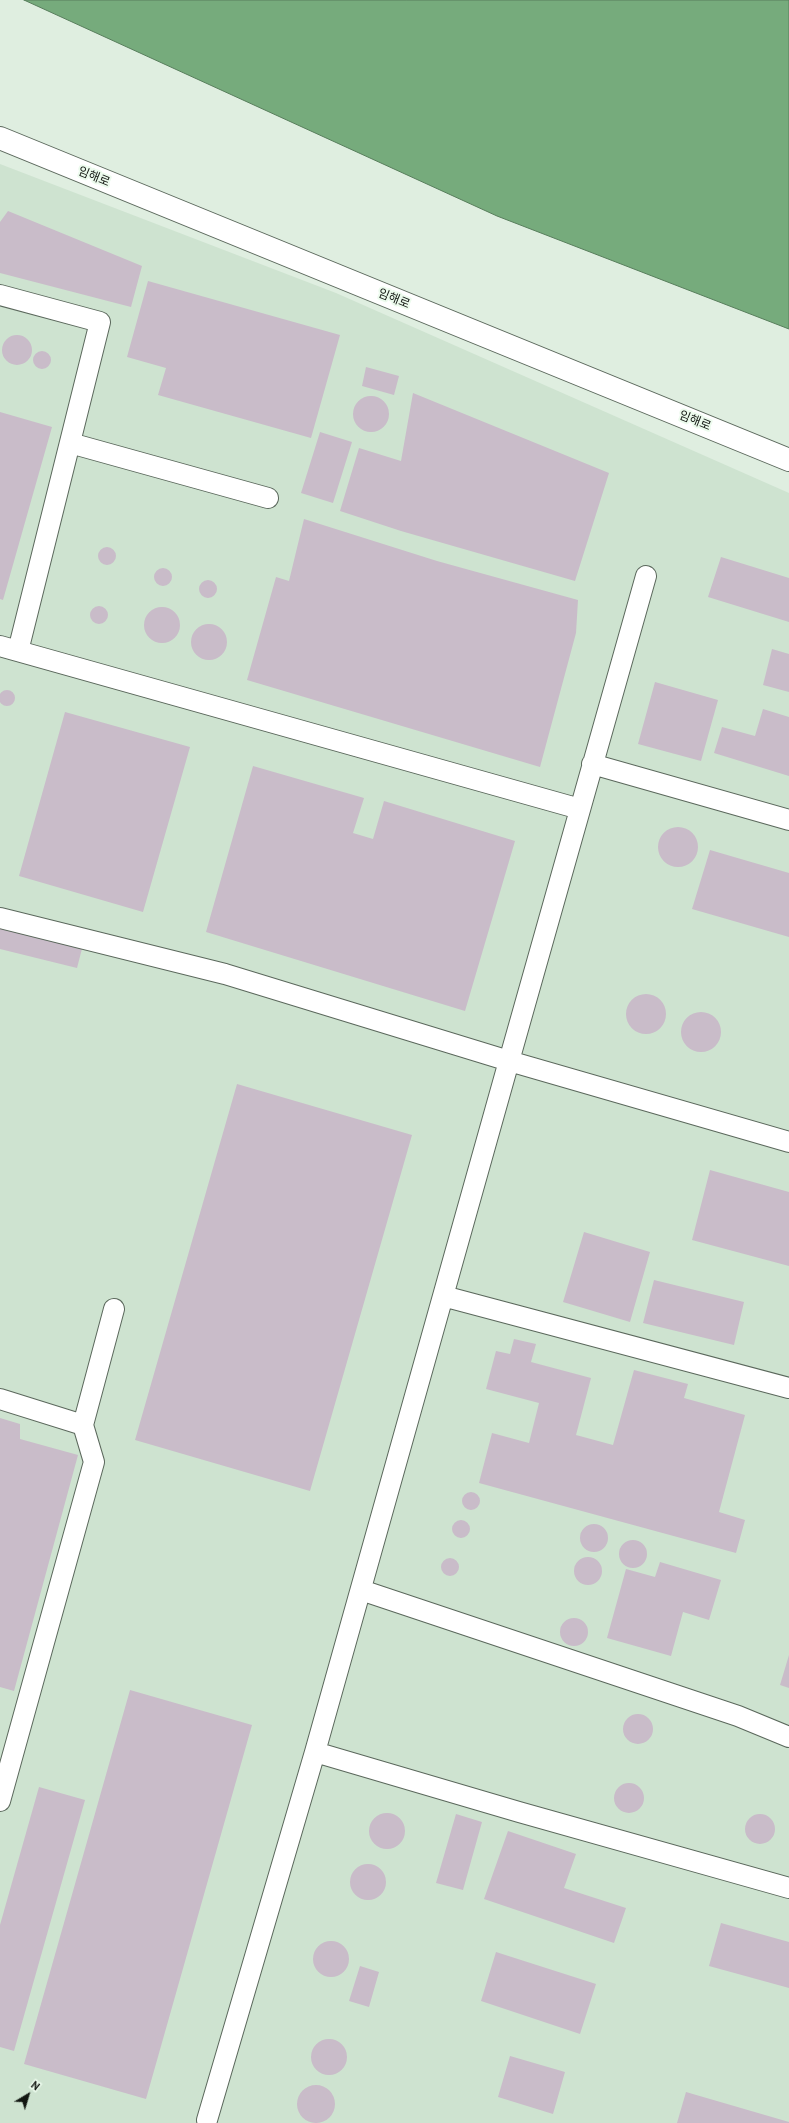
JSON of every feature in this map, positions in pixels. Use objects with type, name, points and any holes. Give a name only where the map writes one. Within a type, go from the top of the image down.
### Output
[{"type":"street","name":"임해로","points":[[0,138],[789,460]]},
{"type":"lane","points":[[0,295],[100,322],[70,443],[9,648],[580,809]]},
{"type":"lane","points":[[70,443],[268,498]]},
{"type":"lane","points":[[210,2122],[646,576]]},
{"type":"lane","points":[[592,764],[789,820]]},
{"type":"lane","points":[[0,918],[225,974],[509,1061],[789,1142]]},
{"type":"lane","points":[[443,1296],[789,1388]]},
{"type":"lane","points":[[0,1801],[94,1462],[83,1425],[114,1309]]},
{"type":"lane","points":[[0,1399],[83,1425]]},
{"type":"lane","points":[[361,1590],[731,1713],[789,1737]]},
{"type":"lane","points":[[315,1752],[519,1812],[789,1888]]},
{"type":"shaded area","points":[[24,0],[789,0],[789,329],[497,216]]},
{"type":"shaded area","points":[[0,164],[336,293],[789,493],[789,2123],[0,2123]]},
{"type":"building","points":[[8,211],[142,266],[131,307],[0,273],[0,222]]},
{"type":"building","points":[[148,281],[340,335],[311,438],[158,395],[166,368],[127,357]]},
{"type":"building","points":[[17,335],[28,339],[32,350],[28,361],[17,365],[6,361],[2,350],[6,339]]},
{"type":"building","points":[[42,351],[48,354],[51,360],[48,366],[42,369],[36,366],[33,360],[36,354]]},
{"type":"building","points":[[366,367],[399,376],[394,395],[362,386]]},
{"type":"building","points":[[413,393],[609,473],[575,581],[401,531],[340,511],[359,448],[401,461]]},
{"type":"building","points":[[371,396],[384,401],[389,414],[384,427],[371,432],[358,427],[353,414],[358,401]]},
{"type":"building","points":[[0,412],[52,427],[3,600],[0,599]]},
{"type":"building","points":[[320,432],[352,442],[333,503],[301,493]]},
{"type":"building","points":[[304,519],[437,561],[578,600],[576,633],[540,767],[247,680],[276,577],[289,581]]},
{"type":"building","points":[[107,547],[113,550],[116,556],[113,562],[107,565],[101,562],[98,556],[101,550]]},
{"type":"building","points":[[721,557],[789,578],[789,622],[708,597]]},
{"type":"building","points":[[163,568],[169,571],[172,577],[169,583],[163,586],[157,583],[154,577],[157,571]]},
{"type":"building","points":[[208,580],[214,583],[217,589],[214,595],[208,598],[202,595],[199,589],[202,583]]},
{"type":"building","points":[[99,606],[105,609],[108,615],[105,621],[99,624],[93,621],[90,615],[93,609]]},
{"type":"building","points":[[162,607],[172,610],[177,615],[180,625],[177,635],[172,640],[162,643],[152,640],[147,635],[144,625],[147,615],[152,610]]},
{"type":"building","points":[[209,624],[222,629],[227,642],[222,655],[209,660],[196,655],[191,642],[196,629]]},
{"type":"building","points":[[772,649],[789,654],[789,692],[763,685]]},
{"type":"building","points":[[655,682],[718,700],[701,761],[638,744]]},
{"type":"building","points":[[4,690],[10,690],[15,695],[13,704],[10,706],[4,706],[-1,701],[-1,695]]},
{"type":"building","points":[[763,709],[789,717],[789,776],[714,753],[722,727],[755,736]]},
{"type":"building","points":[[65,712],[190,747],[143,912],[19,876]]},
{"type":"building","points":[[253,766],[364,798],[353,833],[373,839],[384,801],[515,841],[465,1011],[206,932]]},
{"type":"building","points":[[682,827],[689,830],[695,836],[698,847],[697,855],[689,864],[682,867],[674,867],[667,864],[659,855],[658,843],[661,836],[670,828]]},
{"type":"building","points":[[710,850],[789,873],[789,937],[692,909]]},
{"type":"building","points":[[0,920],[84,941],[77,968],[0,949]]},
{"type":"building","points":[[650,994],[657,997],[663,1003],[666,1014],[665,1022],[657,1031],[650,1034],[642,1034],[635,1031],[627,1022],[626,1010],[629,1003],[638,995]]},
{"type":"building","points":[[705,1012],[712,1015],[718,1021],[721,1032],[720,1040],[712,1049],[705,1052],[697,1052],[690,1049],[682,1040],[681,1028],[684,1021],[693,1013]]},
{"type":"building","points":[[237,1084],[412,1135],[310,1491],[135,1440]]},
{"type":"building","points":[[710,1170],[789,1192],[789,1266],[692,1240]]},
{"type":"building","points":[[584,1232],[650,1252],[630,1322],[563,1302]]},
{"type":"building","points":[[654,1280],[744,1302],[734,1345],[643,1323]]},
{"type":"building","points":[[514,1339],[536,1344],[531,1362],[591,1378],[576,1435],[613,1445],[634,1370],[688,1384],[684,1398],[745,1415],[719,1512],[745,1520],[736,1553],[479,1483],[492,1433],[529,1443],[539,1403],[486,1389],[496,1351],[510,1354]]},
{"type":"building","points":[[0,1418],[20,1424],[20,1439],[78,1455],[14,1691],[0,1687]]},
{"type":"building","points":[[471,1492],[477,1495],[480,1501],[477,1507],[471,1510],[465,1507],[462,1501],[465,1495]]},
{"type":"building","points":[[461,1520],[467,1523],[470,1529],[467,1535],[461,1538],[455,1535],[452,1529],[455,1523]]},
{"type":"building","points":[[594,1524],[604,1528],[608,1538],[604,1548],[594,1552],[584,1548],[580,1538],[584,1528]]},
{"type":"building","points":[[633,1540],[643,1544],[647,1554],[643,1564],[633,1568],[623,1564],[619,1554],[623,1544]]},
{"type":"building","points":[[588,1557],[598,1561],[602,1571],[598,1581],[588,1585],[578,1581],[574,1571],[578,1561]]},
{"type":"building","points":[[450,1558],[456,1561],[459,1567],[456,1573],[450,1576],[444,1573],[441,1567],[444,1561]]},
{"type":"building","points":[[660,1562],[721,1580],[709,1620],[683,1612],[671,1656],[607,1638],[626,1569],[655,1577]]},
{"type":"building","points":[[574,1618],[584,1622],[588,1632],[584,1642],[574,1646],[564,1642],[560,1632],[564,1622]]},
{"type":"building","points":[[789,1655],[789,1688],[780,1685]]},
{"type":"building","points":[[130,1690],[252,1725],[146,2099],[24,2064]]},
{"type":"building","points":[[638,1714],[648,1719],[653,1729],[648,1739],[638,1744],[628,1739],[623,1729],[628,1719]]},
{"type":"building","points":[[629,1783],[639,1788],[644,1798],[639,1808],[629,1813],[619,1808],[614,1798],[619,1788]]},
{"type":"building","points":[[39,1787],[85,1800],[14,2051],[0,2047],[0,1925]]},
{"type":"building","points":[[391,1813],[400,1818],[404,1824],[404,1838],[400,1844],[391,1849],[383,1849],[374,1844],[370,1838],[369,1827],[374,1818],[380,1814]]},
{"type":"building","points":[[456,1814],[482,1822],[463,1890],[436,1883]]},
{"type":"building","points":[[760,1814],[771,1818],[775,1829],[771,1840],[760,1844],[749,1840],[745,1829],[749,1818]]},
{"type":"building","points":[[508,1831],[576,1854],[564,1888],[626,1908],[614,1943],[484,1899]]},
{"type":"building","points":[[372,1864],[381,1869],[385,1875],[385,1889],[381,1895],[372,1900],[364,1900],[355,1895],[351,1889],[350,1878],[355,1869],[361,1865]]},
{"type":"building","points":[[721,1923],[789,1942],[789,1988],[709,1966]]},
{"type":"building","points":[[335,1941],[344,1946],[348,1952],[348,1966],[344,1972],[335,1977],[327,1977],[318,1972],[314,1966],[313,1955],[318,1946],[324,1942]]},
{"type":"building","points":[[496,1952],[596,1984],[580,2034],[481,2001]]},
{"type":"building","points":[[360,1966],[379,1972],[369,2007],[349,2001]]},
{"type":"building","points":[[333,2039],[342,2044],[346,2050],[346,2064],[342,2070],[333,2075],[325,2075],[316,2070],[312,2064],[311,2053],[316,2044],[322,2040]]},
{"type":"building","points":[[510,2056],[565,2072],[553,2114],[498,2097]]},
{"type":"building","points":[[316,2085],[329,2091],[335,2104],[329,2117],[316,2123],[303,2117],[297,2104],[303,2091]]},
{"type":"building","points":[[686,2092],[789,2122],[789,2123],[677,2123]]}]
